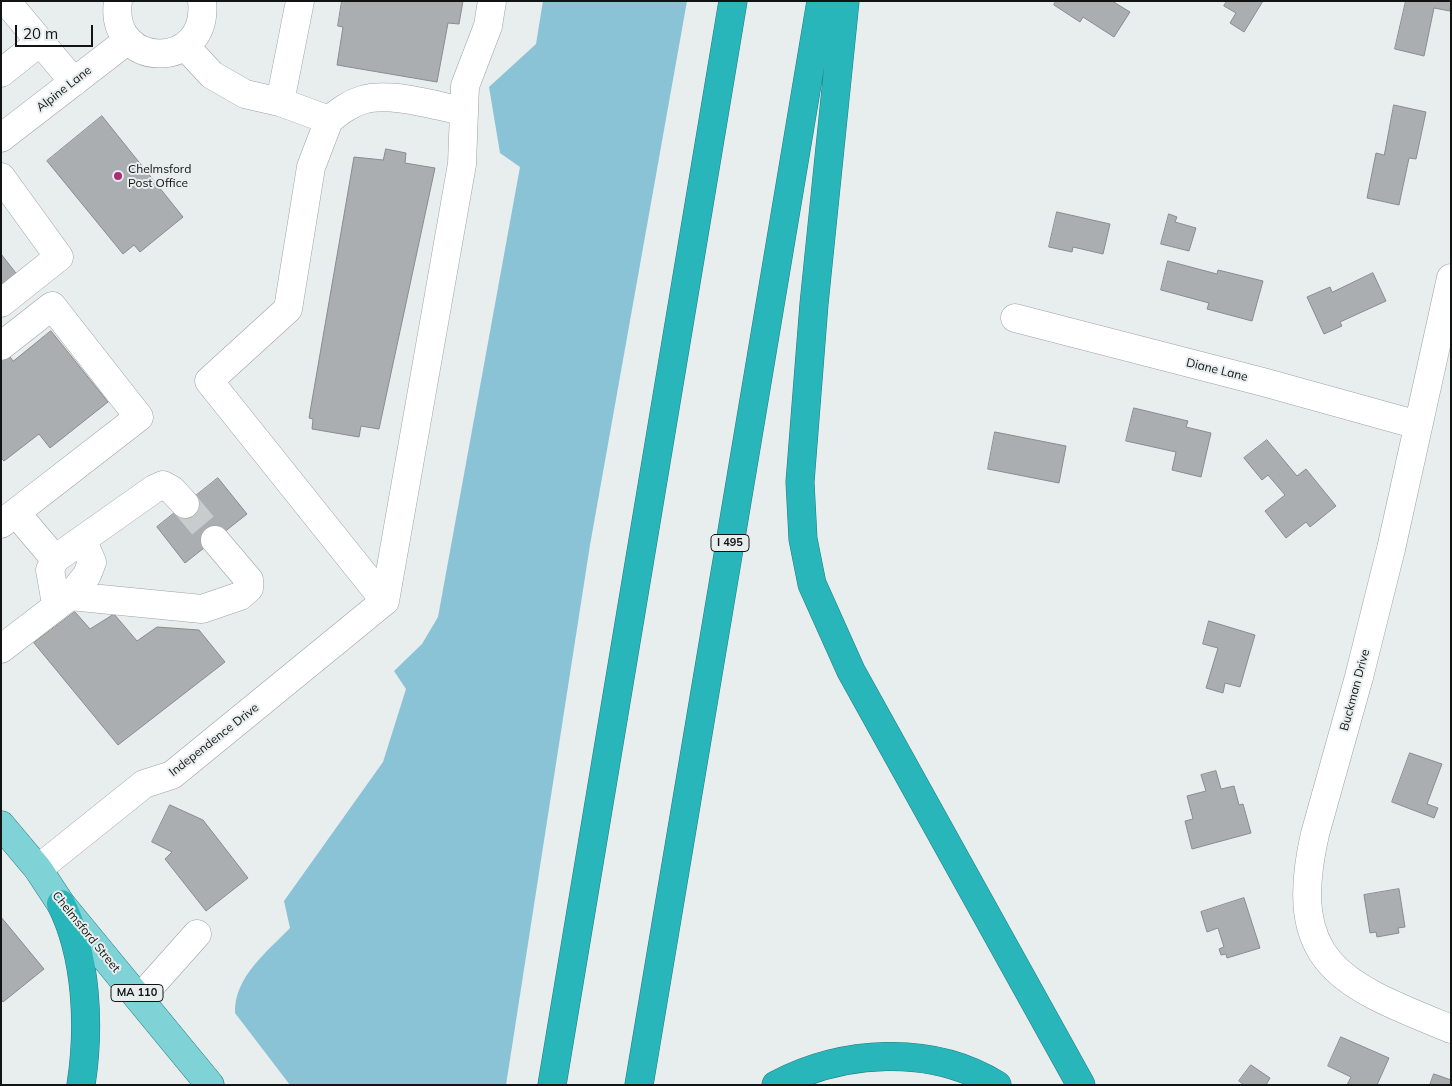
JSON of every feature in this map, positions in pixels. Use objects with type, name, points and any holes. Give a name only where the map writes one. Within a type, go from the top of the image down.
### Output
[{"type":"highway","points":[[552,1085],[734,1]]},
{"type":"highway","name":"I 495","points":[[639,1085],[821,1]]},
{"type":"highway","points":[[845,1],[814,304],[800,482],[806,557],[822,610],[851,671],[1081,1085]]},
{"type":"highway","points":[[61,904],[76,944],[86,1010],[85,1057],[81,1085]]},
{"type":"highway","points":[[776,1085],[801,1072],[853,1058],[877,1056],[915,1058],[952,1065],[997,1085]]},
{"type":"main road","name":"Chelmsford Street","points":[[1,825],[38,870],[61,904],[210,1085]]},
{"type":"street","points":[[6,1],[74,82]]},
{"type":"street","points":[[118,1],[117,16],[120,29],[128,40],[137,48],[149,53],[162,55],[174,52],[185,46],[195,37],[201,25],[202,1]]},
{"type":"street","points":[[280,102],[300,1]]},
{"type":"street","points":[[385,602],[462,164],[465,86],[488,26],[492,1]]},
{"type":"street","name":"Alpine Lane","points":[[1,138],[128,40]]},
{"type":"street","points":[[1,73],[40,42]]},
{"type":"street","points":[[185,46],[212,75],[245,94],[280,102],[329,120]]},
{"type":"street","points":[[385,602],[209,381],[288,309],[311,167],[329,120],[344,108],[360,100],[375,97],[464,111]]},
{"type":"street","points":[[1,177],[59,257],[1,303]]},
{"type":"street","name":"Buckman Drive","points":[[1451,278],[1366,649],[1315,834],[1306,900],[1316,944],[1334,968],[1363,989],[1392,1004],[1451,1028]]},
{"type":"street","points":[[1,346],[52,306],[139,416],[9,519],[66,551],[86,548],[92,562],[87,575],[63,600],[1,649]]},
{"type":"street","name":"Diane Lane","points":[[1016,318],[1263,382],[1418,425]]},
{"type":"street","points":[[63,600],[50,570],[66,551],[163,485],[172,490],[185,504]]},
{"type":"street","points":[[63,600],[202,610],[240,596],[249,588],[249,580],[215,540]]},
{"type":"street","name":"Independence Drive","points":[[38,870],[144,784],[172,775],[385,602]]},
{"type":"street","points":[[140,998],[197,934]]},
{"type":"shaded area","points":[[543,1],[687,1],[590,545],[506,1085],[290,1085],[235,1013],[236,1000],[240,988],[253,966],[290,928],[284,901],[383,762],[406,689],[394,671],[422,644],[438,617],[520,167],[500,153],[489,87],[536,44]]},
{"type":"building","points":[[342,1],[463,1],[459,24],[448,23],[437,82],[337,65],[343,27],[338,26]]},
{"type":"building","points":[[1056,1],[1112,1],[1130,12],[1114,37],[1083,17],[1080,22],[1054,5]]},
{"type":"building","points":[[1227,1],[1263,1],[1244,32],[1230,23],[1236,13],[1224,6]]},
{"type":"building","points":[[1406,1],[1451,1],[1450,11],[1434,8],[1424,56],[1395,49]]},
{"type":"building","points":[[1394,105],[1426,112],[1416,159],[1409,158],[1399,205],[1367,198],[1376,153],[1384,155]]},
{"type":"building","points":[[102,116],[183,217],[140,252],[134,245],[123,254],[47,161]]},
{"type":"building","points":[[386,149],[406,153],[405,163],[435,168],[379,429],[361,426],[359,437],[312,429],[313,419],[309,418],[354,157],[383,160]]},
{"type":"building","points":[[1057,212],[1110,224],[1103,254],[1073,247],[1072,252],[1049,247]]},
{"type":"building","points":[[1169,214],[1177,217],[1175,222],[1196,228],[1189,251],[1161,244]]},
{"type":"building","points":[[1,254],[19,277],[1,291]]},
{"type":"building","points":[[1168,261],[1217,274],[1218,270],[1263,281],[1252,321],[1207,309],[1209,303],[1161,290]]},
{"type":"building","points":[[1373,273],[1386,301],[1340,322],[1342,326],[1324,334],[1307,297],[1330,287],[1332,292]]},
{"type":"building","points":[[51,331],[108,402],[50,448],[39,434],[4,461],[1,458],[1,355],[6,351],[13,361]]},
{"type":"building","points":[[1134,408],[1188,421],[1186,427],[1211,433],[1201,477],[1172,470],[1176,452],[1126,441]]},
{"type":"building","points":[[995,432],[1066,446],[1059,483],[988,469]]},
{"type":"building","points":[[1267,440],[1297,476],[1306,469],[1336,506],[1310,527],[1306,522],[1286,538],[1265,511],[1285,495],[1268,475],[1262,480],[1244,458]]},
{"type":"building","points":[[218,478],[247,514],[185,563],[157,527]]},
{"type":"building","points":[[75,612],[90,629],[114,614],[137,641],[157,627],[199,630],[225,662],[118,745],[34,643]]},
{"type":"building","points":[[1209,621],[1255,635],[1240,687],[1225,683],[1223,693],[1206,688],[1218,648],[1203,644]]},
{"type":"building","points":[[1410,753],[1442,764],[1427,804],[1438,808],[1434,818],[1392,802]]},
{"type":"building","points":[[1216,771],[1221,789],[1234,786],[1239,805],[1243,804],[1251,833],[1192,849],[1185,821],[1193,819],[1187,796],[1206,791],[1201,775]]},
{"type":"building","points":[[170,805],[203,820],[248,878],[206,911],[165,859],[172,852],[152,842]]},
{"type":"building","points":[[1399,889],[1405,927],[1398,928],[1399,933],[1377,937],[1376,932],[1370,933],[1364,895]]},
{"type":"building","points":[[1244,898],[1260,948],[1227,958],[1226,954],[1221,955],[1219,949],[1224,947],[1218,928],[1207,932],[1201,912]]},
{"type":"building","points":[[1,917],[44,969],[3,1002],[1,999]]},
{"type":"building","points":[[1341,1037],[1389,1058],[1377,1085],[1347,1085],[1351,1077],[1328,1066]]},
{"type":"building","points":[[1251,1065],[1270,1078],[1266,1085],[1244,1085],[1239,1081]]},
{"type":"building","points":[[1434,1074],[1451,1080],[1451,1085],[1430,1085]]},
{"type":"tunnel","points":[[185,504],[215,540]]},
{"type":"place","name":"Chelmsford Post Office","points":[[118,176]]}]
